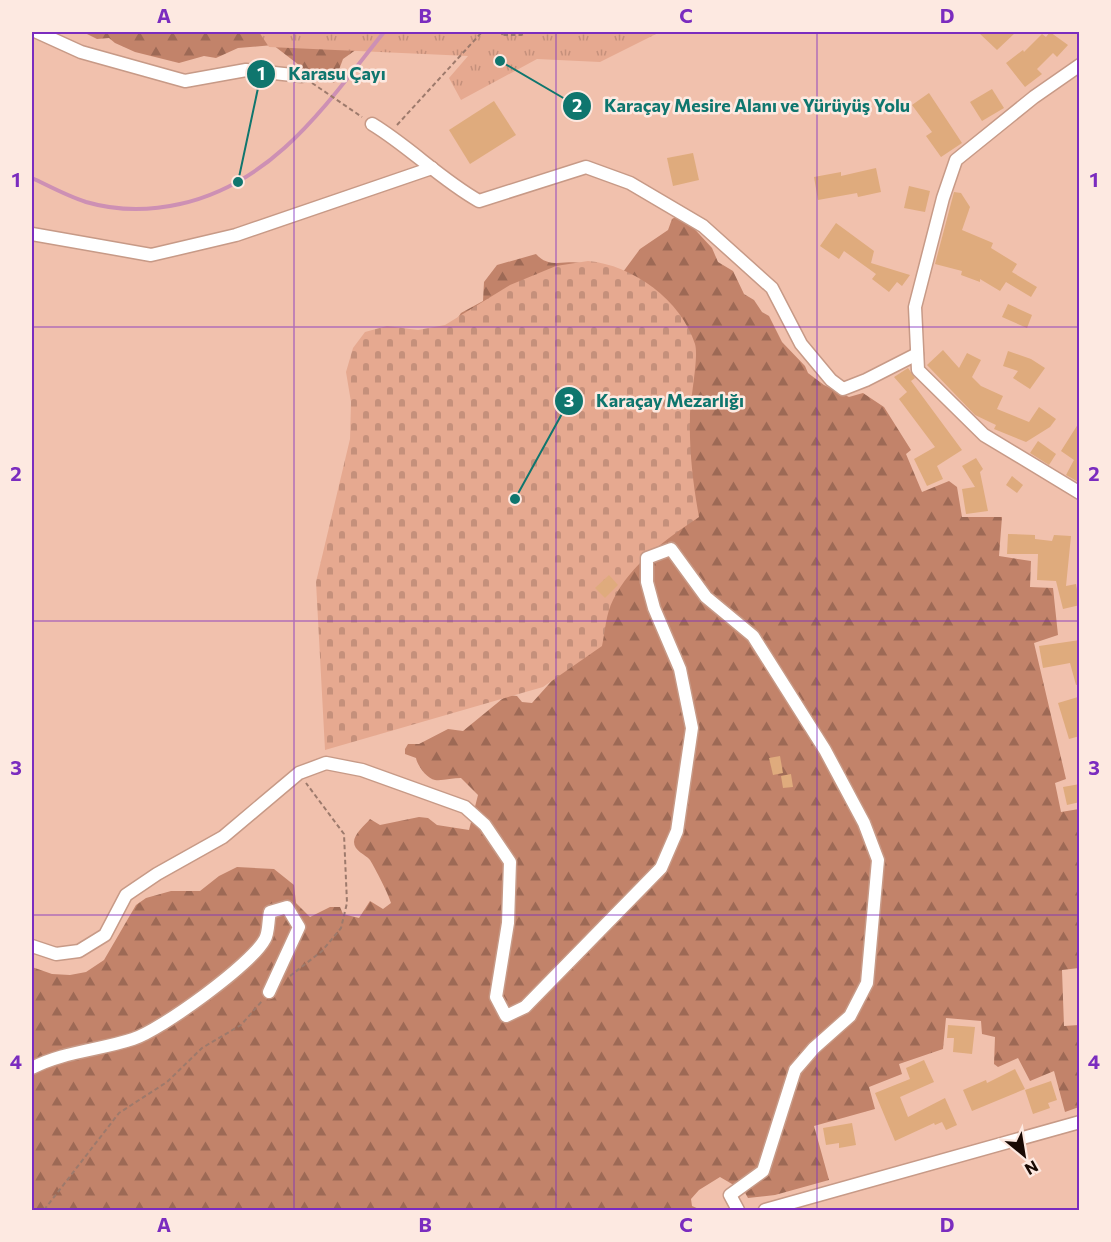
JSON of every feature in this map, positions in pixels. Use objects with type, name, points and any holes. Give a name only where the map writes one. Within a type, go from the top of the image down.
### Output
[{"type":"street","points":[[37,32],[81,52],[185,81],[246,70],[302,76]]},
{"type":"street","points":[[1080,65],[1034,97],[956,160],[943,198],[915,307],[918,370],[984,435],[1080,493]]},
{"type":"street","points":[[372,124],[389,134],[456,187],[479,201],[586,167],[630,183],[703,226],[772,288],[801,344],[831,380],[843,389],[917,354]]},
{"type":"street","points":[[32,234],[151,255],[236,235],[432,168]]},
{"type":"street","points":[[32,946],[56,954],[79,951],[105,935],[126,895],[157,873],[223,837],[299,773],[326,763],[362,770],[465,807],[486,825],[510,862],[508,923],[496,997],[506,1016],[525,1007],[661,868],[677,831],[692,728],[680,669],[654,608],[647,582],[647,558],[670,549],[706,597],[753,636],[825,750],[864,823],[878,860],[867,983],[850,1016],[814,1048],[795,1070],[763,1171],[730,1195],[738,1210]]},
{"type":"street","points":[[32,1068],[47,1060],[137,1038],[182,1010],[252,956],[266,938],[270,912],[287,907],[299,927],[269,992]]},
{"type":"street","points":[[765,1210],[1080,1122]]},
{"type":"path","points":[[389,134],[482,32]]},
{"type":"path","points":[[505,32],[501,35],[521,35],[528,32]]},
{"type":"path","points":[[302,76],[372,124]]},
{"type":"path","points":[[287,978],[322,951],[341,928],[347,903],[344,834],[299,773]]},
{"type":"path","points":[[44,1210],[120,1113],[167,1082],[202,1048],[241,1025],[269,992]]},
{"type":"green space","points":[[83,32],[367,32],[357,49],[343,59],[334,83],[312,75],[273,45],[238,48],[216,58],[204,56],[179,63],[135,52],[109,38],[97,39]]},
{"type":"green space","points":[[259,32],[660,32],[600,62],[537,59],[461,100],[449,78],[468,56],[269,47]]},
{"type":"green space","points":[[677,216],[689,223],[712,248],[718,262],[733,271],[744,294],[754,300],[762,312],[769,316],[782,342],[805,366],[808,373],[824,385],[849,397],[863,393],[884,407],[911,450],[906,454],[922,492],[949,481],[957,487],[962,517],[1002,517],[999,556],[1031,561],[1030,587],[1053,588],[1058,635],[1034,643],[1066,779],[1055,783],[1061,812],[1079,809],[1079,968],[1062,970],[1064,1026],[1079,1025],[1079,1107],[1065,1112],[1054,1071],[1030,1081],[1018,1058],[998,1067],[994,1064],[995,1037],[982,1034],[981,1021],[946,1018],[943,1049],[899,1064],[902,1074],[869,1087],[875,1109],[814,1126],[829,1180],[775,1195],[748,1198],[744,1191],[720,1177],[699,1190],[691,1199],[692,1206],[701,1210],[32,1210],[32,967],[52,974],[70,975],[86,972],[104,960],[136,905],[146,898],[171,891],[200,891],[219,876],[237,867],[274,869],[294,885],[296,903],[310,917],[330,907],[340,907],[343,914],[359,918],[370,901],[383,909],[391,903],[370,860],[354,845],[356,836],[370,819],[380,825],[419,817],[428,818],[437,825],[469,830],[478,795],[461,778],[432,779],[420,768],[416,758],[405,754],[405,749],[408,744],[419,744],[448,729],[463,731],[507,695],[517,696],[522,702],[532,703],[557,675],[455,322],[461,313],[483,301],[484,282],[497,265],[536,254],[541,259],[552,263],[575,262],[623,272],[640,249],[668,230],[672,219]]},
{"type":"green space","points":[[588,261],[622,269],[653,288],[679,313],[695,344],[690,429],[692,467],[699,517],[662,543],[629,575],[611,605],[602,646],[543,687],[325,750],[316,582],[350,439],[351,402],[346,372],[353,348],[365,332],[387,326],[418,330],[445,325],[510,285],[556,266]]},
{"type":"building","points":[[978,32],[1016,32],[997,50]]},
{"type":"building","points":[[1050,32],[1068,45],[1057,57],[1053,53],[1037,69],[1042,74],[1025,87],[1006,63],[1023,50],[1024,52],[1042,34],[1046,37]]},
{"type":"building","points":[[992,89],[1004,108],[982,121],[970,102]]},
{"type":"building","points":[[929,93],[962,143],[941,157],[926,136],[932,132],[912,105]]},
{"type":"building","points":[[494,101],[516,135],[470,164],[449,130]]},
{"type":"building","points":[[693,153],[699,180],[673,186],[667,158]]},
{"type":"building","points":[[876,168],[881,192],[858,197],[857,193],[818,200],[814,177],[841,172],[841,176]]},
{"type":"building","points":[[909,186],[930,191],[925,212],[904,208]]},
{"type":"building","points":[[954,192],[961,193],[970,207],[962,230],[993,243],[991,248],[1017,264],[1012,272],[1037,287],[1031,297],[1006,282],[1000,291],[980,279],[980,282],[961,275],[962,271],[935,264]]},
{"type":"building","points":[[836,223],[874,251],[871,263],[910,275],[902,286],[897,282],[889,292],[872,279],[876,274],[844,251],[839,259],[820,246]]},
{"type":"building","points":[[1008,304],[1032,315],[1027,328],[1002,317]]},
{"type":"building","points":[[943,350],[959,368],[967,353],[981,360],[972,377],[981,386],[1003,396],[997,409],[1029,422],[1039,407],[1056,419],[1050,427],[1026,442],[994,429],[996,425],[975,415],[927,365]]},
{"type":"building","points":[[1008,351],[1031,359],[1045,368],[1030,389],[1013,378],[1018,371],[1003,366]]},
{"type":"building","points":[[908,368],[915,378],[911,381],[962,450],[937,466],[943,479],[927,486],[914,459],[935,447],[899,399],[907,392],[894,377]]},
{"type":"building","points":[[1080,421],[1080,483],[1066,475],[1074,460],[1061,451]]},
{"type":"building","points":[[1038,441],[1056,454],[1049,465],[1030,453]]},
{"type":"building","points":[[976,458],[983,469],[980,472],[988,511],[966,514],[962,489],[975,487],[962,466]]},
{"type":"building","points":[[1012,476],[1023,485],[1017,493],[1006,485]]},
{"type":"building","points":[[1008,534],[1035,535],[1035,539],[1052,541],[1054,535],[1071,536],[1066,586],[1076,584],[1080,605],[1063,609],[1056,581],[1037,580],[1038,554],[1007,554]]},
{"type":"building","points":[[609,575],[618,585],[605,598],[595,588]]},
{"type":"building","points":[[1080,640],[1080,684],[1076,685],[1070,663],[1043,668],[1039,646]]},
{"type":"building","points":[[1078,697],[1080,736],[1069,739],[1058,703]]},
{"type":"building","points":[[780,756],[783,773],[773,775],[769,758]]},
{"type":"building","points":[[791,774],[793,787],[783,788],[781,776]]},
{"type":"building","points":[[1080,784],[1080,802],[1067,805],[1063,787]]},
{"type":"building","points":[[948,1025],[975,1027],[972,1054],[953,1052],[954,1038],[947,1038]]},
{"type":"building","points":[[924,1060],[934,1082],[900,1097],[908,1117],[945,1098],[957,1125],[946,1130],[942,1122],[935,1125],[934,1123],[895,1141],[875,1093],[910,1079],[906,1068]]},
{"type":"building","points":[[1015,1069],[1025,1089],[972,1111],[963,1090],[986,1080],[987,1083]]},
{"type":"building","points":[[1051,1081],[1057,1100],[1048,1103],[1050,1108],[1033,1114],[1025,1090]]},
{"type":"building","points":[[852,1123],[856,1145],[839,1148],[839,1143],[826,1145],[823,1128]]},
{"type":"waterway","points":[[32,178],[86,202],[121,208],[145,209],[168,206],[214,193],[244,178],[296,137],[384,32]]},
{"type":"place","name":"Karaçay Mesire Alanı ve Yürüyüş Yolu","points":[[500,61]]},
{"type":"place","name":"Karasu Çayı","points":[[238,182]]},
{"type":"place","name":"Karaçay Mezarlığı","points":[[515,499]]}]
